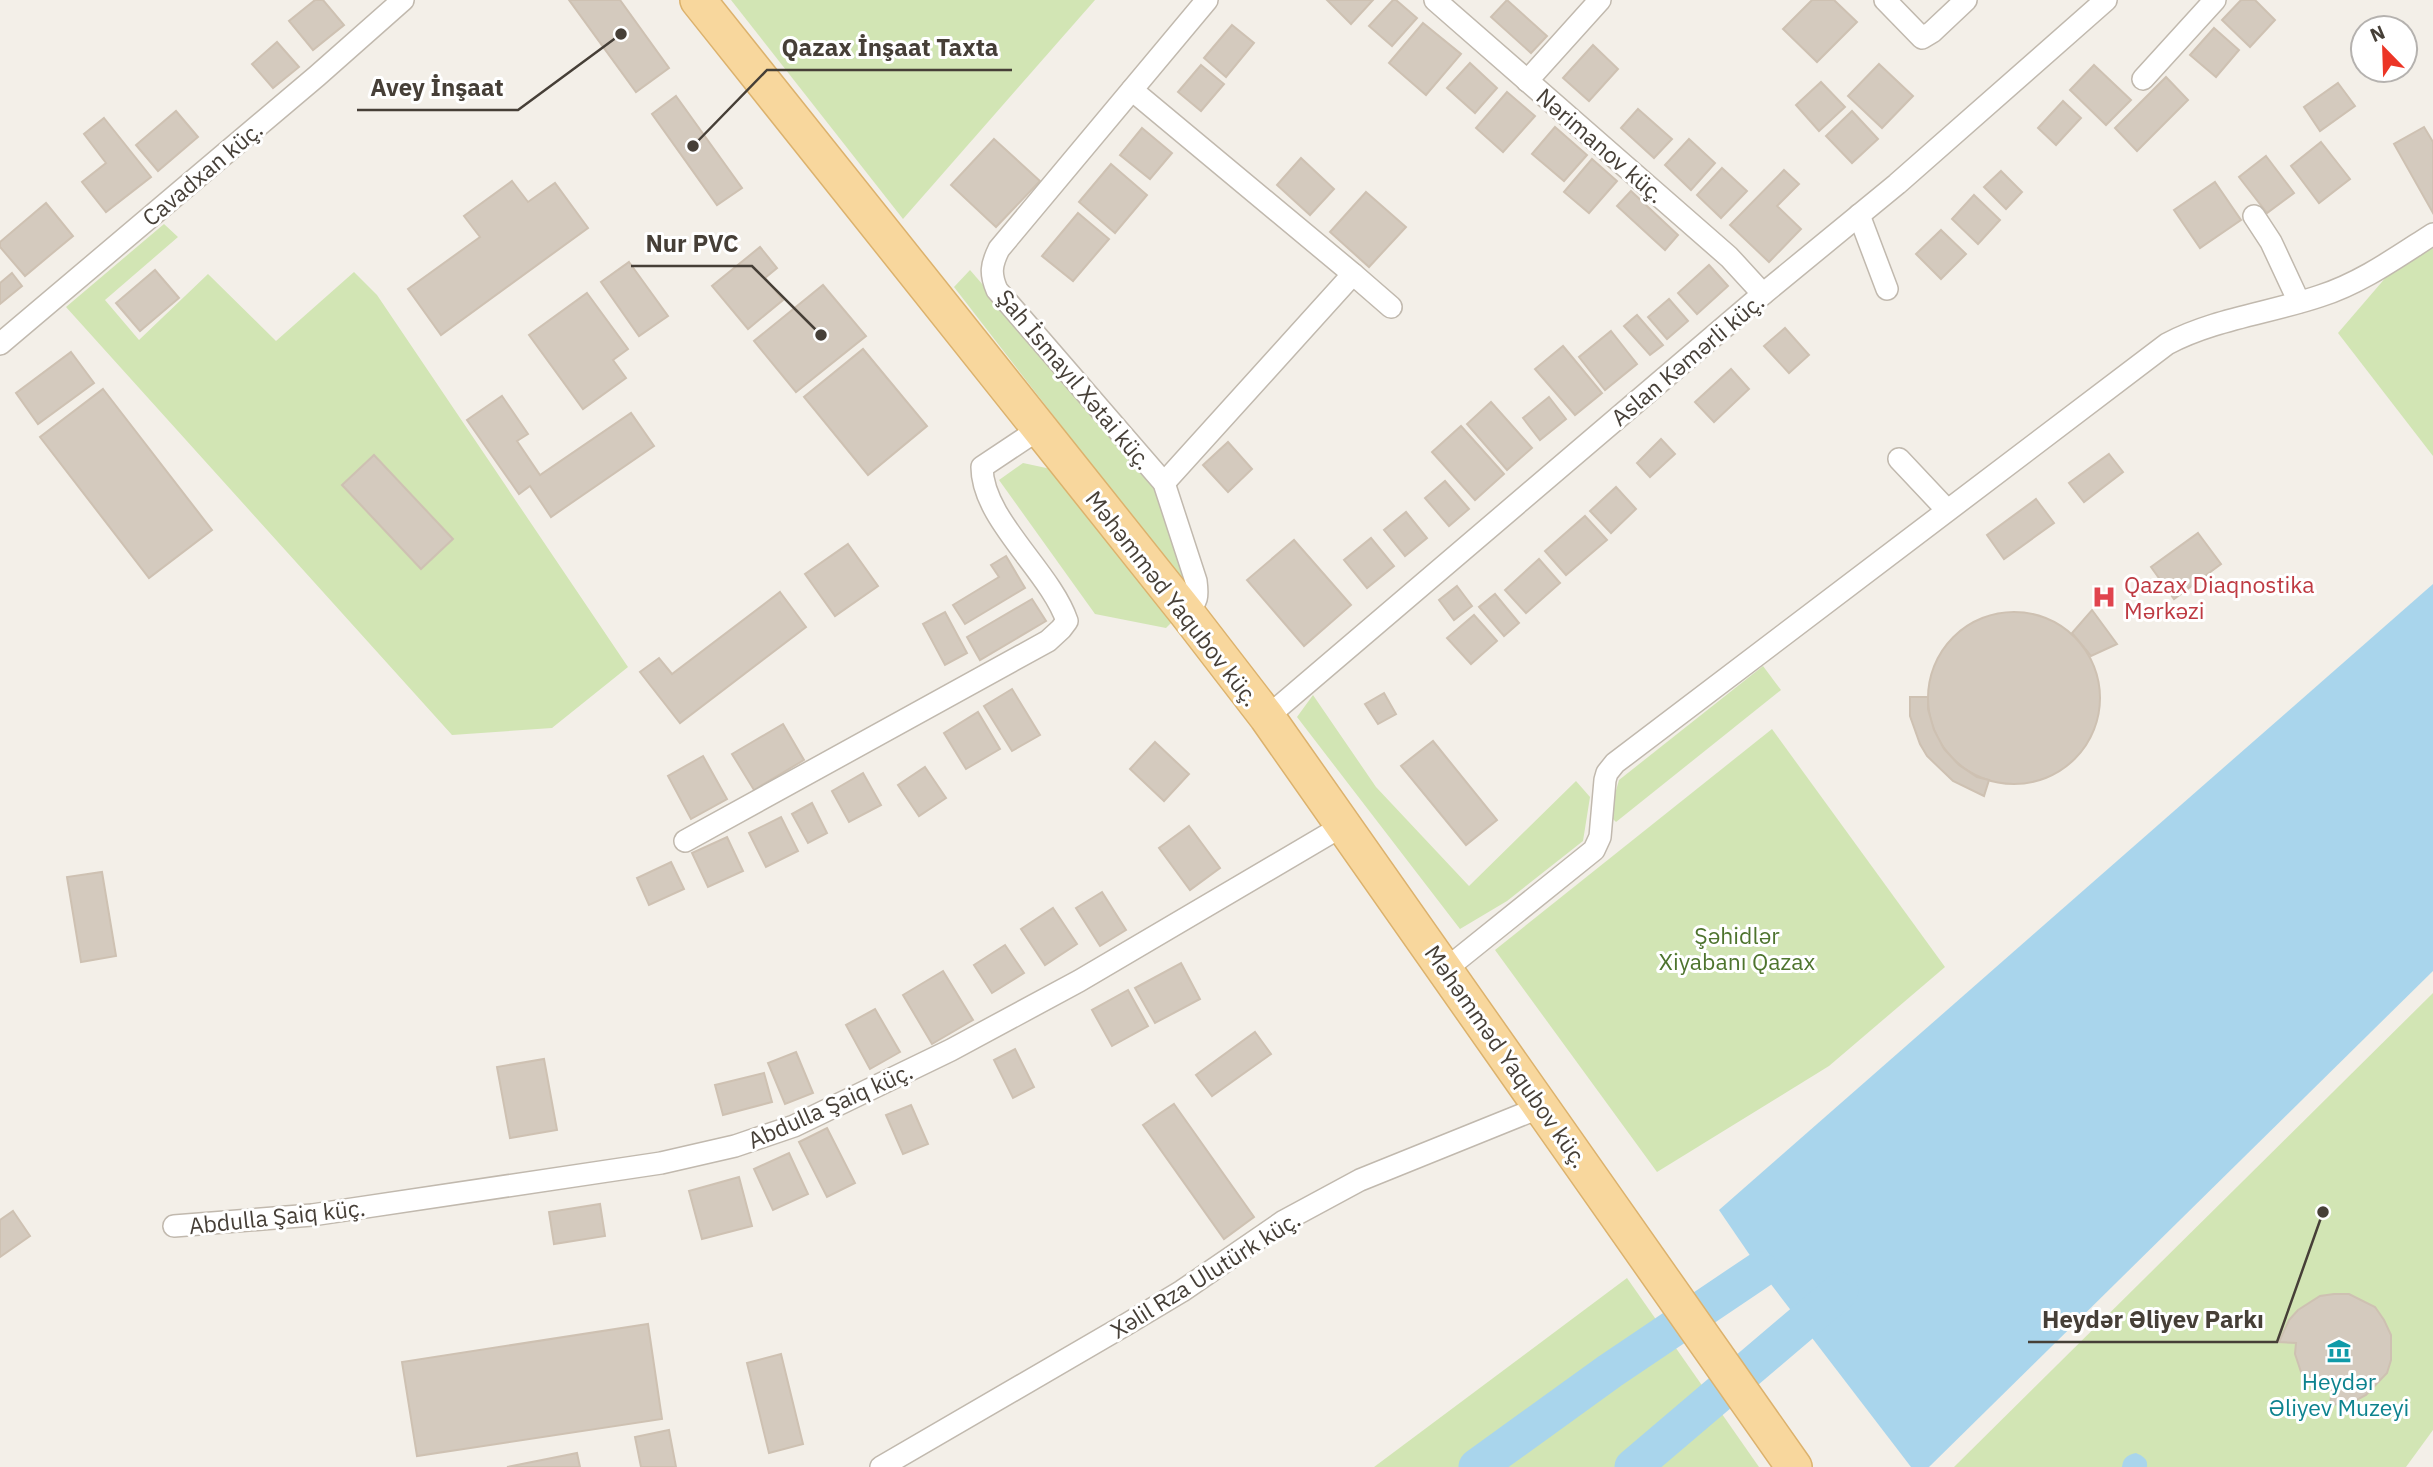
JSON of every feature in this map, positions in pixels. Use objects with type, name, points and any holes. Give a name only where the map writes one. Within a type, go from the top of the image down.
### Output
[{"type":"main road","name":"Məhəmməd Yaqubov küç.","points":[[698,0],[1267,717],[1794,1467]]},
{"type":"street","name":"Cavadxan küç.","points":[[0,344],[307,85],[403,0]]},
{"type":"street","name":"Şah İsmayıl Xətai küç.","points":[[1186,612],[1196,604],[1196,581],[1164,483],[997,290],[991,277],[992,264],[999,249],[1207,0]]},
{"type":"street","name":"Nərimanov küç.","points":[[1435,0],[1729,257],[1763,294]]},
{"type":"street","points":[[1527,81],[1600,0]]},
{"type":"street","points":[[1885,0],[1922,37],[1932,32],[1966,0]]},
{"type":"street","name":"Aslan Kəmərli küç.","points":[[1267,717],[2026,72],[2106,0]]},
{"type":"street","points":[[2143,79],[2216,0]]},
{"type":"street","points":[[1132,90],[1391,307]]},
{"type":"street","points":[[1858,215],[1887,289]]},
{"type":"street","points":[[2254,216],[2271,242],[2300,302]]},
{"type":"street","points":[[1446,969],[1594,850],[1600,837],[1605,780],[1615,763],[2167,344],[2188,332],[2345,287],[2433,234]]},
{"type":"street","points":[[1164,483],[1353,274]]},
{"type":"street","points":[[685,841],[1048,640],[1061,629],[1067,621],[1061,604],[1002,519],[982,479],[982,467],[1039,429]]},
{"type":"street","points":[[1899,459],[1947,510]]},
{"type":"street","name":"Abdulla Şaiq küç.","points":[[174,1226],[312,1215],[661,1163],[735,1146],[794,1126],[951,1050],[1056,993],[1344,825]]},
{"type":"street","name":"Xəlil Rza Ulutürk küç.","points":[[881,1467],[1138,1318],[1296,1215],[1360,1180],[1541,1107]]},
{"type":"green space","points":[[731,0],[1095,0],[903,219]]},
{"type":"green space","points":[[164,224],[178,237],[105,300],[139,340],[208,274],[276,341],[354,272],[377,295],[628,667],[552,728],[452,735],[66,307]]},
{"type":"green space","points":[[2433,248],[2433,456],[2338,333],[2387,276]]},
{"type":"green space","points":[[970,270],[1156,484],[1188,582],[1183,583],[954,287]]},
{"type":"green space","points":[[1023,463],[1051,469],[1173,621],[1166,628],[1095,614],[999,480]]},
{"type":"green space","points":[[1763,666],[1781,690],[1616,822],[1609,815],[1619,780]]},
{"type":"green space","points":[[1313,695],[1376,787],[1469,886],[1576,781],[1590,797],[1583,841],[1507,901],[1460,929],[1297,717]]},
{"type":"green space","name":"Şəhidlər Xiyabanı Qazax","points":[[1772,729],[1945,967],[1829,1066],[1657,1172],[1495,950]]},
{"type":"green space","points":[[2433,993],[2433,1430],[2406,1467],[1954,1467]]},
{"type":"green space","points":[[1627,1278],[1759,1467],[1374,1467]]},
{"type":"water","points":[[2433,584],[2433,971],[1929,1467],[1911,1467],[1760,1270],[1719,1210]]},
{"type":"water","points":[[2136,1453],[2144,1458],[2147,1467],[2122,1467],[2126,1457]]},
{"type":"building","points":[[315,0],[323,0],[344,25],[313,50],[289,21]]},
{"type":"building","points":[[569,0],[620,0],[669,68],[636,92]]},
{"type":"building","points":[[1327,0],[1373,0],[1351,24]]},
{"type":"building","points":[[1393,0],[1417,18],[1392,46],[1369,26]]},
{"type":"building","points":[[1507,0],[1547,36],[1531,53],[1491,17]]},
{"type":"building","points":[[1812,0],[1834,0],[1857,22],[1817,62],[1783,29]]},
{"type":"building","points":[[2241,0],[2255,0],[2275,20],[2250,47],[2222,20]]},
{"type":"building","points":[[1423,23],[1461,54],[1426,95],[1389,63]]},
{"type":"building","points":[[1232,25],[1254,43],[1226,77],[1204,58]]},
{"type":"building","points":[[2214,28],[2239,50],[2216,77],[2190,55]]},
{"type":"building","points":[[277,42],[299,67],[273,88],[252,64]]},
{"type":"building","points":[[1593,45],[1618,69],[1589,101],[1563,78]]},
{"type":"building","points":[[1470,63],[1497,88],[1475,113],[1447,88]]},
{"type":"building","points":[[1879,64],[1913,96],[1882,128],[1848,96]]},
{"type":"building","points":[[1201,65],[1224,84],[1201,111],[1178,92]]},
{"type":"building","points":[[2094,65],[2131,100],[2106,125],[2070,90]]},
{"type":"building","points":[[2166,77],[2188,100],[2137,151],[2115,128]]},
{"type":"building","points":[[1821,82],[1845,107],[1819,131],[1796,105]]},
{"type":"building","points":[[2338,83],[2355,106],[2320,131],[2304,107]]},
{"type":"building","points":[[1507,92],[1535,116],[1503,152],[1476,128]]},
{"type":"building","points":[[676,96],[742,188],[717,205],[652,114]]},
{"type":"building","points":[[2063,101],[2081,118],[2056,145],[2038,128]]},
{"type":"building","points":[[1638,109],[1672,139],[1654,158],[1621,128]]},
{"type":"building","points":[[176,111],[198,137],[158,171],[136,145]]},
{"type":"building","points":[[1852,111],[1878,139],[1852,163],[1826,136]]},
{"type":"building","points":[[104,118],[151,177],[106,212],[82,182],[106,163],[84,134]]},
{"type":"building","points":[[1555,127],[1587,155],[1564,181],[1532,154]]},
{"type":"building","points":[[2424,127],[2433,142],[2433,213],[2394,144]]},
{"type":"building","points":[[1142,128],[1172,153],[1150,179],[1120,155]]},
{"type":"building","points":[[994,139],[1040,181],[996,227],[951,185]]},
{"type":"building","points":[[1689,139],[1715,163],[1691,190],[1665,165]]},
{"type":"building","points":[[2321,142],[2350,179],[2319,203],[2291,166]]},
{"type":"building","points":[[2266,156],[2294,193],[2267,213],[2239,177]]},
{"type":"building","points":[[1301,158],[1334,189],[1310,215],[1277,185]]},
{"type":"building","points":[[1592,159],[1617,181],[1589,213],[1564,192]]},
{"type":"building","points":[[1111,164],[1147,195],[1115,233],[1079,202]]},
{"type":"building","points":[[1722,168],[1747,191],[1721,218],[1697,195]]},
{"type":"building","points":[[1784,170],[1799,184],[1777,206],[1801,229],[1769,262],[1730,225]]},
{"type":"building","points":[[2001,171],[2022,192],[2006,209],[1984,187]]},
{"type":"building","points":[[512,181],[528,202],[555,183],[588,228],[441,335],[408,289],[480,237],[464,216]]},
{"type":"building","points":[[2215,182],[2241,220],[2200,248],[2174,210]]},
{"type":"building","points":[[1631,191],[1678,235],[1665,250],[1617,206]]},
{"type":"building","points":[[1366,192],[1406,227],[1369,267],[1330,232]]},
{"type":"building","points":[[1974,195],[2000,220],[1978,244],[1952,219]]},
{"type":"building","points":[[46,203],[73,236],[25,276],[0,247],[0,242]]},
{"type":"building","points":[[1078,213],[1109,239],[1073,281],[1042,256]]},
{"type":"building","points":[[1941,230],[1966,254],[1941,279],[1916,254]]},
{"type":"building","points":[[760,247],[777,268],[765,278],[783,300],[748,329],[712,286]]},
{"type":"building","points":[[629,262],[668,316],[639,336],[601,282]]},
{"type":"building","points":[[1709,265],[1728,286],[1697,314],[1678,293]]},
{"type":"building","points":[[155,270],[179,298],[140,331],[116,303]]},
{"type":"building","points":[[12,273],[22,286],[0,304],[0,283]]},
{"type":"building","points":[[823,285],[866,336],[796,392],[754,341]]},
{"type":"building","points":[[587,293],[628,349],[613,360],[626,378],[583,409],[529,335]]},
{"type":"building","points":[[1669,299],[1688,321],[1667,339],[1648,317]]},
{"type":"building","points":[[1637,315],[1663,345],[1650,355],[1624,326]]},
{"type":"building","points":[[1785,328],[1809,355],[1789,373],[1764,346]]},
{"type":"building","points":[[1611,331],[1637,364],[1605,390],[1579,357]]},
{"type":"building","points":[[1563,346],[1602,393],[1575,415],[1535,369]]},
{"type":"building","points":[[863,349],[927,426],[868,475],[804,397]]},
{"type":"building","points":[[71,352],[94,383],[38,424],[16,393]]},
{"type":"building","points":[[1731,369],[1749,389],[1714,422],[1695,402]]},
{"type":"building","points":[[103,389],[212,530],[149,578],[40,437]]},
{"type":"building","points":[[502,396],[528,434],[517,441],[540,475],[631,413],[654,446],[551,517],[530,486],[519,494],[467,420]]},
{"type":"building","points":[[1549,397],[1566,419],[1540,440],[1523,418]]},
{"type":"building","points":[[1491,402],[1532,448],[1507,470],[1467,424]]},
{"type":"building","points":[[1461,426],[1504,474],[1475,500],[1432,452]]},
{"type":"building","points":[[1661,439],[1675,454],[1650,477],[1637,463]]},
{"type":"building","points":[[1228,442],[1252,469],[1228,492],[1203,465]]},
{"type":"building","points":[[2109,454],[2123,472],[2084,502],[2069,483]]},
{"type":"building","points":[[374,455],[453,539],[421,569],[342,485]]},
{"type":"building","points":[[1445,481],[1469,509],[1449,526],[1425,498]]},
{"type":"building","points":[[1616,487],[1636,509],[1611,533],[1590,511]]},
{"type":"building","points":[[2036,499],[2054,523],[2004,559],[1987,535]]},
{"type":"building","points":[[1406,512],[1427,538],[1405,556],[1384,530]]},
{"type":"building","points":[[1585,516],[1607,540],[1566,575],[1545,551]]},
{"type":"building","points":[[2198,533],[2221,564],[2174,599],[2151,567]]},
{"type":"building","points":[[1371,538],[1394,566],[1367,588],[1344,560]]},
{"type":"building","points":[[1294,540],[1351,605],[1304,646],[1247,580]]},
{"type":"building","points":[[848,544],[878,586],[835,616],[805,574]]},
{"type":"building","points":[[1006,556],[1025,588],[965,624],[953,605],[999,577],[991,565]]},
{"type":"building","points":[[1539,559],[1560,583],[1526,613],[1505,590]]},
{"type":"building","points":[[1457,586],[1472,606],[1454,620],[1439,600]]},
{"type":"building","points":[[780,592],[806,627],[680,723],[640,672],[659,658],[672,674]]},
{"type":"building","points":[[1495,594],[1519,623],[1504,636],[1479,607]]},
{"type":"building","points":[[1032,599],[1046,621],[980,660],[967,637]]},
{"type":"building","points":[[2092,610],[2117,644],[2091,656],[2072,633]]},
{"type":"building","points":[[945,612],[967,653],[945,665],[923,624]]},
{"type":"building","points":[[2014,612],[2047,618],[2075,637],[2094,665],[2100,698],[2094,731],[2075,759],[2047,778],[2014,784],[1981,778],[1953,759],[1934,731],[1928,698],[1934,665],[1953,637],[1981,618]]},
{"type":"building","points":[[1474,615],[1497,641],[1471,664],[1447,638]]},
{"type":"building","points":[[1012,689],[1040,735],[1012,751],[984,706]]},
{"type":"building","points":[[1384,693],[1396,714],[1378,724],[1365,704]]},
{"type":"building","points":[[1910,697],[1928,697],[1928,709],[1934,730],[1944,749],[1959,765],[1977,777],[1989,780],[1984,796],[1953,781],[1927,756],[1910,716]]},
{"type":"building","points":[[978,712],[1000,749],[966,769],[944,733]]},
{"type":"building","points":[[783,724],[804,760],[754,790],[732,754]]},
{"type":"building","points":[[1433,741],[1497,820],[1466,845],[1401,766]]},
{"type":"building","points":[[1155,742],[1189,774],[1164,801],[1130,769]]},
{"type":"building","points":[[703,756],[727,799],[691,819],[668,776]]},
{"type":"building","points":[[925,767],[946,798],[919,816],[898,785]]},
{"type":"building","points":[[863,773],[881,805],[849,822],[832,791]]},
{"type":"building","points":[[812,803],[827,833],[808,843],[792,814]]},
{"type":"building","points":[[781,817],[798,851],[766,867],[749,833]]},
{"type":"building","points":[[1189,826],[1220,868],[1190,890],[1159,848]]},
{"type":"building","points":[[727,837],[743,871],[708,887],[692,853]]},
{"type":"building","points":[[671,862],[684,889],[649,905],[637,878]]},
{"type":"building","points":[[102,872],[116,956],[81,962],[67,877]]},
{"type":"building","points":[[1102,892],[1126,930],[1100,946],[1076,908]]},
{"type":"building","points":[[1053,908],[1077,944],[1045,965],[1021,929]]},
{"type":"building","points":[[1005,945],[1024,973],[992,993],[974,965]]},
{"type":"building","points":[[1181,963],[1200,999],[1155,1023],[1135,988]]},
{"type":"building","points":[[943,971],[973,1020],[932,1044],[903,995]]},
{"type":"building","points":[[1128,990],[1148,1026],[1112,1046],[1092,1010]]},
{"type":"building","points":[[875,1009],[900,1052],[870,1069],[846,1025]]},
{"type":"building","points":[[1255,1032],[1271,1054],[1212,1096],[1196,1075]]},
{"type":"building","points":[[1015,1049],[1034,1087],[1013,1098],[994,1060]]},
{"type":"building","points":[[796,1052],[813,1093],[785,1104],[768,1063]]},
{"type":"building","points":[[544,1059],[557,1130],[510,1138],[497,1067]]},
{"type":"building","points":[[764,1073],[772,1102],[723,1115],[715,1085]]},
{"type":"building","points":[[1174,1104],[1254,1217],[1224,1239],[1143,1125]]},
{"type":"building","points":[[911,1105],[928,1144],[903,1154],[886,1115]]},
{"type":"building","points":[[827,1128],[855,1183],[827,1197],[799,1142]]},
{"type":"building","points":[[789,1153],[808,1194],[773,1210],[754,1169]]},
{"type":"building","points":[[739,1177],[752,1226],[702,1239],[689,1191]]},
{"type":"building","points":[[600,1204],[605,1236],[554,1244],[549,1212]]},
{"type":"building","points":[[13,1211],[30,1236],[0,1257],[0,1220]]},
{"type":"building","points":[[2349,1294],[2375,1307],[2391,1335],[2391,1360],[2387,1373],[2366,1395],[2351,1403],[2330,1405],[2332,1388],[2318,1387],[2302,1375],[2295,1354],[2296,1343],[2279,1342],[2289,1320],[2298,1310],[2320,1296]]},
{"type":"building","points":[[648,1324],[662,1419],[417,1456],[402,1362]]},
{"type":"building","points":[[781,1354],[803,1444],[769,1453],[747,1363]]},
{"type":"building","points":[[669,1430],[676,1467],[641,1467],[635,1437]]},
{"type":"building","points":[[577,1453],[580,1467],[507,1467]]},
{"type":"waterway","points":[[1477,1467],[1610,1371],[1760,1270]]},
{"type":"waterway","points":[[1633,1467],[1840,1291]]},
{"type":"place","name":"Avey İnşaat","points":[[621,34]]},
{"type":"place","name":"Qazax İnşaat Taxta","points":[[693,146]]},
{"type":"place","name":"Nur PVC","points":[[821,335]]},
{"type":"place","name":"Qazax Diaqnostika Mərkəzi","points":[[2104,597]]},
{"type":"place","name":"Heydər Əliyev Parkı","points":[[2323,1212]]},
{"type":"place","name":"Heydər Əliyev Muzeyi","points":[[2339,1351]]}]
